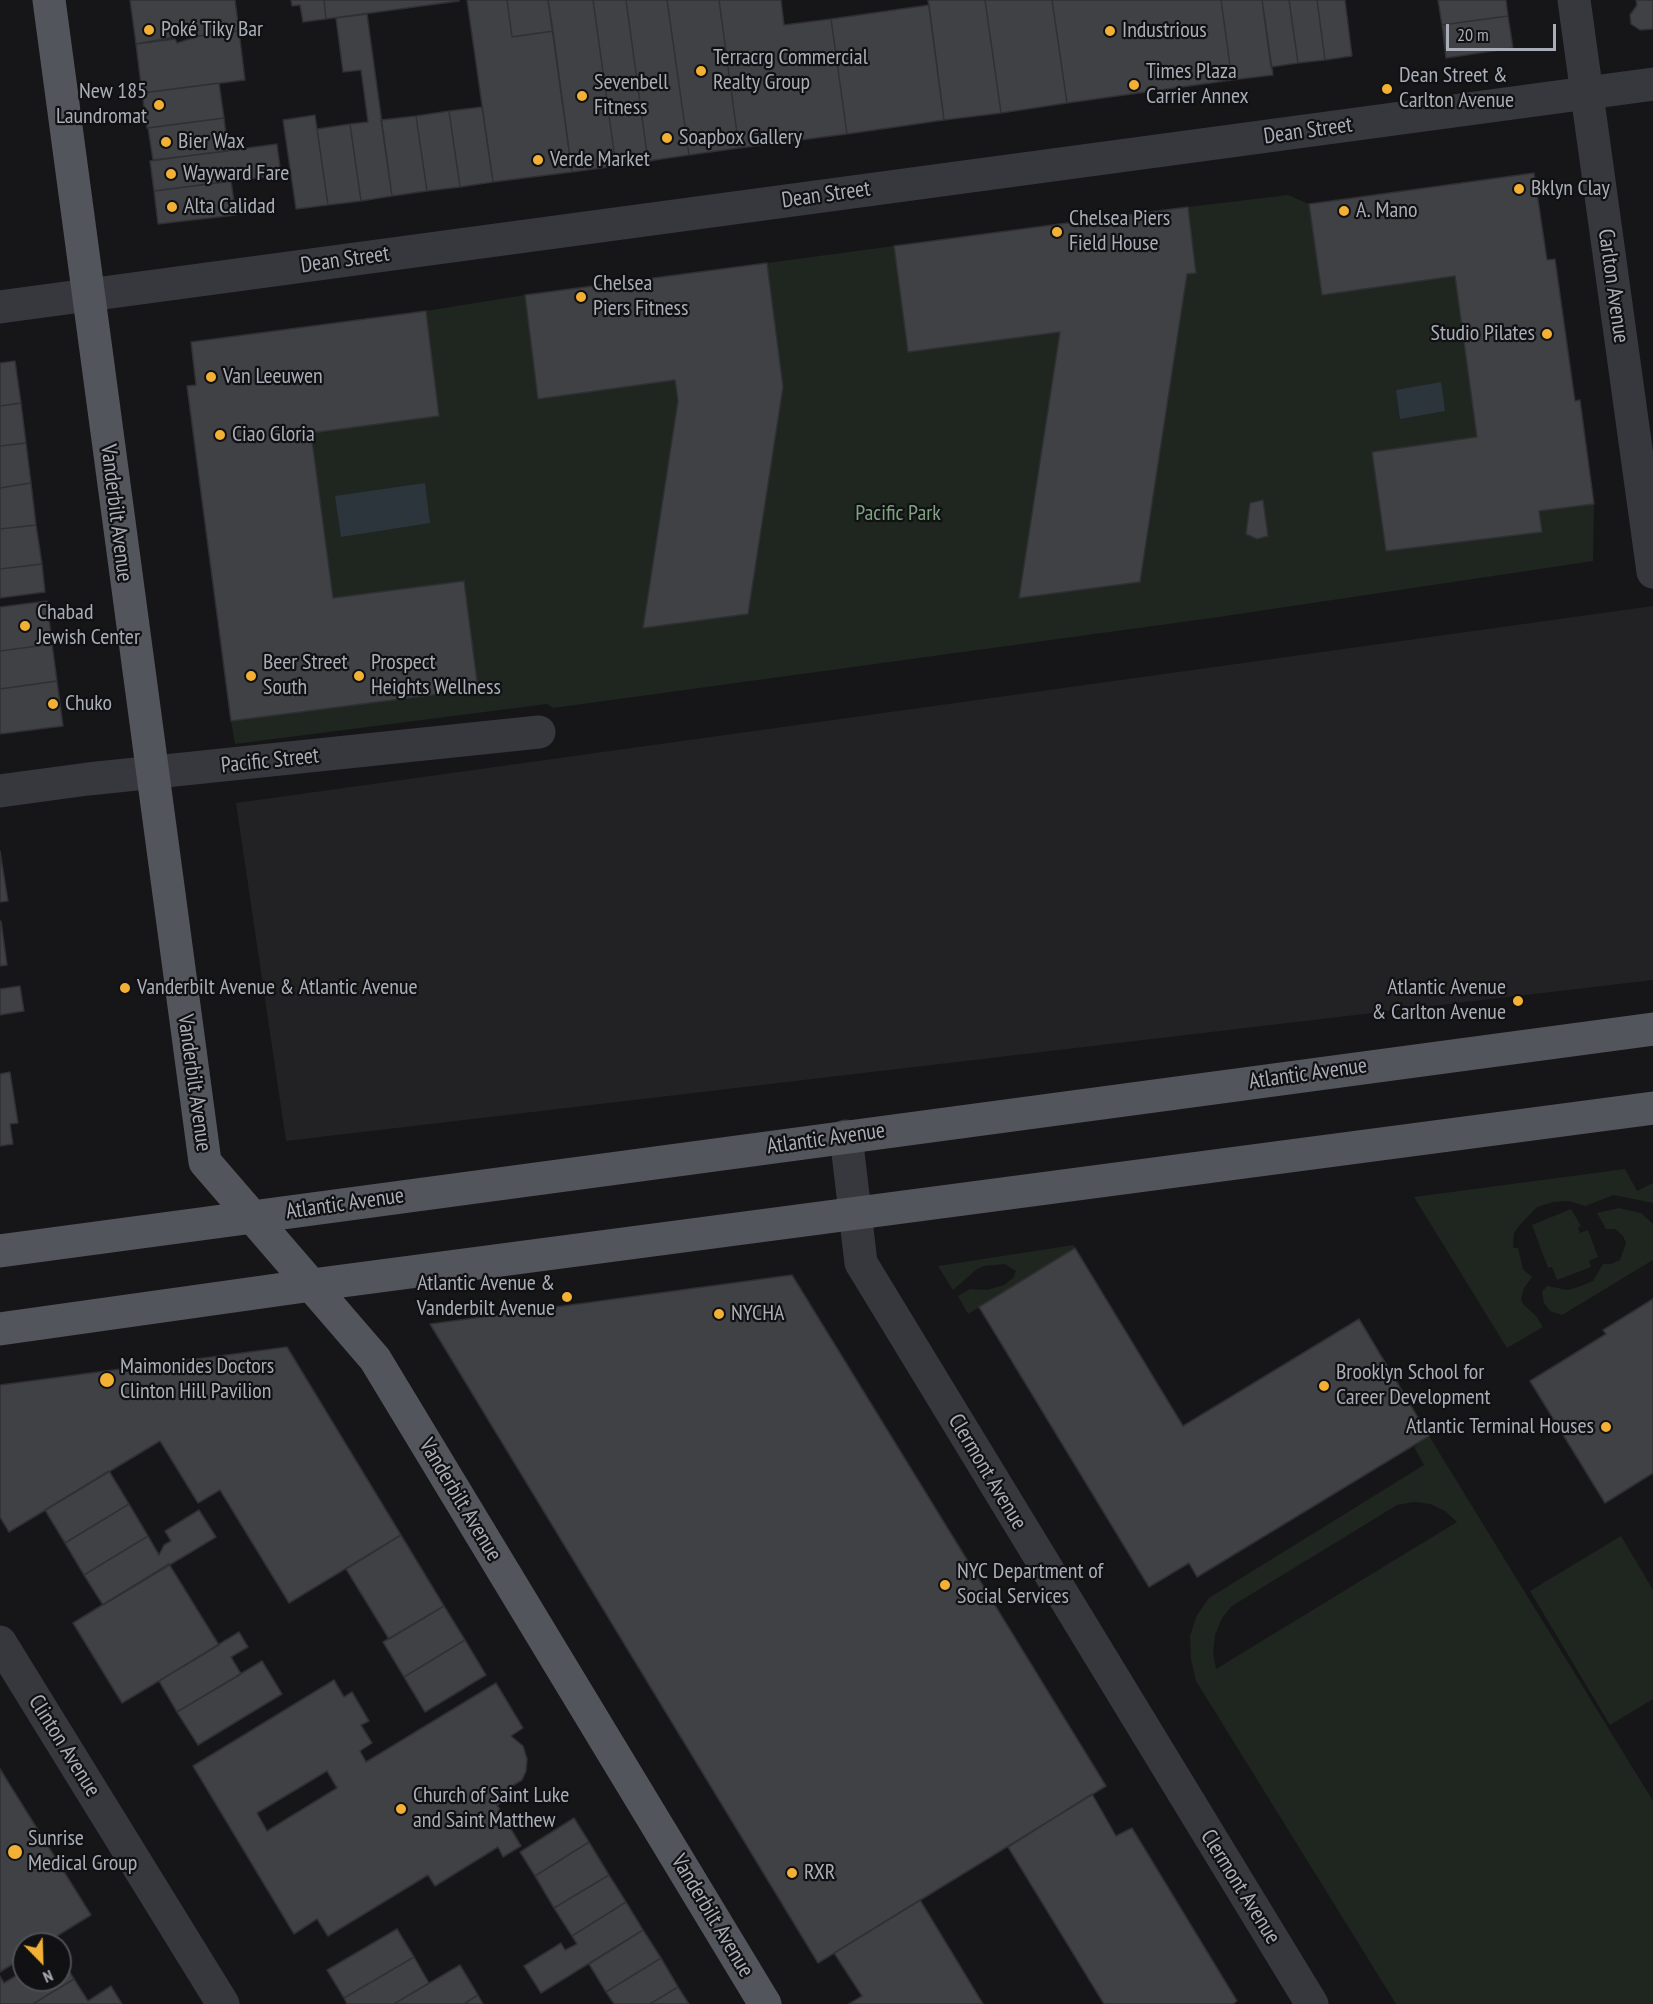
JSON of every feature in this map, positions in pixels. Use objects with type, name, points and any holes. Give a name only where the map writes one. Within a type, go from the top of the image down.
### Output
[{"type":"main road","name":"Vanderbilt Avenue","points":[[49,0],[205,1162],[375,1359],[765,2004]]},
{"type":"main road","name":"Atlantic Avenue","points":[[0,1251],[1653,1029]]},
{"type":"main road","points":[[0,1329],[1653,1108]]},
{"type":"street","name":"Carlton Avenue","points":[[1574,0],[1653,571]]},
{"type":"street","name":"Dean Street","points":[[0,307],[1653,84]]},
{"type":"street","name":"Pacific Street","points":[[0,791],[539,732]]},
{"type":"street","name":"Clermont Avenue","points":[[846,1136],[861,1263],[1312,2004]]},
{"type":"street","name":"Clinton Avenue","points":[[0,1642],[223,2004]]},
{"type":"shaded area","points":[[1441,382],[1445,411],[1400,419],[1396,390]]},
{"type":"shaded area","points":[[425,483],[430,523],[341,537],[335,496]]},
{"type":"shaded area","points":[[1653,606],[1653,980],[286,1141],[236,803]]},
{"type":"green space","name":"Pacific Park","points":[[1288,195],[1309,204],[1323,295],[1455,276],[1477,437],[1372,452],[1386,551],[1542,532],[1539,511],[1594,504],[1593,561],[1219,617],[553,708],[547,704],[235,744],[231,721],[478,688],[333,598],[311,433],[426,311],[525,295],[539,399],[675,380],[678,401],[643,627],[748,614],[783,387],[767,263],[894,246],[909,352],[1060,332],[1019,598],[1140,582],[1187,274],[1196,272],[1188,207]]},
{"type":"green space","points":[[1625,1169],[1637,1191],[1653,1183],[1653,1203],[1614,1195],[1585,1206],[1569,1201],[1553,1202],[1537,1207],[1514,1233],[1513,1248],[1518,1248],[1523,1269],[1532,1277],[1524,1288],[1521,1299],[1543,1327],[1507,1348],[1414,1197]]},
{"type":"green space","points":[[1619,1208],[1641,1213],[1653,1224],[1653,1260],[1562,1315],[1550,1311],[1544,1303],[1542,1292],[1547,1286],[1568,1290],[1581,1286],[1593,1281],[1603,1264],[1611,1264],[1620,1260],[1626,1243],[1623,1236],[1615,1229],[1606,1229],[1597,1213]]},
{"type":"green space","points":[[1571,1209],[1581,1226],[1578,1228],[1580,1233],[1588,1230],[1598,1257],[1589,1261],[1591,1267],[1557,1280],[1552,1267],[1548,1268],[1532,1225]]},
{"type":"green space","points":[[1074,1245],[1075,1248],[968,1314],[958,1296],[970,1289],[987,1290],[1004,1285],[1013,1278],[1016,1271],[1005,1264],[984,1266],[977,1269],[953,1290],[938,1266]]},
{"type":"green space","points":[[1429,1436],[1653,1801],[1653,2004],[1396,2004],[1196,1681],[1191,1659],[1190,1636],[1197,1615],[1209,1598],[1424,1465],[1414,1447]],"holes":[[[1414,1502],[1430,1504],[1445,1511],[1457,1522],[1216,1669],[1213,1653],[1215,1635],[1222,1618],[1232,1606],[1397,1505]]]},
{"type":"green space","points":[[1621,1536],[1653,1590],[1653,1699],[1610,1725],[1530,1591]]},
{"type":"building","points":[[130,0],[235,0],[239,31],[199,36],[191,34],[136,44]]},
{"type":"building","points":[[291,0],[324,0],[326,19],[303,22],[300,5],[292,6]]},
{"type":"building","points":[[324,0],[459,0],[459,1],[326,19]]},
{"type":"building","points":[[467,0],[507,0],[512,37],[553,31],[572,172],[493,182]]},
{"type":"building","points":[[507,0],[548,0],[553,31],[512,37]]},
{"type":"building","points":[[548,0],[593,0],[616,166],[572,172]]},
{"type":"building","points":[[593,0],[626,0],[648,161],[616,166]]},
{"type":"building","points":[[626,0],[667,0],[689,155],[648,161]]},
{"type":"building","points":[[667,0],[719,0],[739,148],[689,155]]},
{"type":"building","points":[[719,0],[781,0],[784,25],[831,19],[847,134],[739,148]]},
{"type":"building","points":[[928,0],[985,0],[1001,113],[944,120]]},
{"type":"building","points":[[985,0],[1052,0],[1067,103],[1001,113]]},
{"type":"building","points":[[1052,0],[1221,0],[1232,80],[1067,103]]},
{"type":"building","points":[[1221,0],[1262,0],[1273,75],[1232,80]]},
{"type":"building","points":[[1262,0],[1289,0],[1298,63],[1271,67]]},
{"type":"building","points":[[1289,0],[1317,0],[1325,60],[1298,63]]},
{"type":"building","points":[[1317,0],[1345,0],[1352,56],[1325,60]]},
{"type":"building","points":[[1438,0],[1506,0],[1508,16],[1442,25]]},
{"type":"building","points":[[1636,0],[1653,0],[1653,29],[1640,30],[1631,24],[1630,15],[1637,5]]},
{"type":"building","points":[[929,5],[944,120],[847,134],[831,19]]},
{"type":"building","points":[[367,14],[392,196],[361,201],[350,124],[368,122],[361,70],[343,72],[336,18]]},
{"type":"building","points":[[1508,16],[1513,48],[1446,58],[1442,25]]},
{"type":"building","points":[[239,31],[245,80],[142,93],[136,44],[175,39],[177,43],[199,36]]},
{"type":"building","points":[[219,83],[224,118],[147,128],[142,93]]},
{"type":"building","points":[[482,107],[493,182],[460,187],[449,111]]},
{"type":"building","points":[[449,111],[460,187],[427,191],[416,116]]},
{"type":"building","points":[[315,115],[328,205],[296,209],[283,120]]},
{"type":"building","points":[[416,116],[427,191],[392,196],[381,120]]},
{"type":"building","points":[[224,118],[228,151],[153,160],[148,128]]},
{"type":"building","points":[[350,124],[361,201],[328,205],[317,129]]},
{"type":"building","points":[[277,144],[281,175],[154,191],[150,161]]},
{"type":"building","points":[[1534,173],[1547,260],[1555,259],[1575,401],[1580,400],[1594,504],[1539,511],[1542,532],[1386,551],[1372,452],[1477,437],[1455,276],[1322,295],[1309,204]]},
{"type":"building","points":[[231,181],[236,215],[158,224],[154,191]]},
{"type":"building","points":[[1188,207],[1196,273],[1187,274],[1140,582],[1019,598],[1060,332],[908,352],[894,246]]},
{"type":"building","points":[[767,263],[783,387],[748,614],[643,628],[678,401],[675,380],[538,399],[525,295]]},
{"type":"building","points":[[426,311],[439,416],[311,433],[333,598],[464,581],[478,689],[231,721],[187,386],[196,385],[191,342]]},
{"type":"building","points":[[15,361],[21,403],[0,406],[0,363]]},
{"type":"building","points":[[21,403],[26,443],[0,446],[0,406]]},
{"type":"building","points":[[26,443],[31,483],[0,488],[0,446]]},
{"type":"building","points":[[31,483],[36,525],[0,529],[0,488]]},
{"type":"building","points":[[1263,500],[1268,536],[1257,539],[1246,534],[1250,503]]},
{"type":"building","points":[[36,525],[42,564],[0,569],[0,529]]},
{"type":"building","points":[[42,564],[45,592],[0,598],[0,569]]},
{"type":"building","name":"Chabad Jewish Center","points":[[47,601],[52,644],[0,651],[0,607]]},
{"type":"building","points":[[52,644],[57,681],[0,689],[0,651]]},
{"type":"building","points":[[57,681],[63,726],[0,734],[0,689]]},
{"type":"building","points":[[0,851],[8,901],[0,902]]},
{"type":"building","points":[[0,922],[7,965],[0,966]]},
{"type":"building","points":[[20,986],[24,1011],[0,1015],[0,989]]},
{"type":"building","points":[[10,1072],[18,1123],[10,1124],[13,1144],[0,1146],[0,1074]]},
{"type":"building","name":"Brooklyn School for Career Development","points":[[1075,1248],[1183,1426],[1359,1319],[1429,1436],[1197,1577],[1189,1563],[1149,1587],[979,1307]]},
{"type":"building","points":[[792,1275],[1106,1786],[818,1963],[430,1324]]},
{"type":"building","name":"Atlantic Terminal Houses","points":[[1653,1299],[1653,1473],[1605,1503],[1530,1381],[1606,1334],[1603,1330]]},
{"type":"building","points":[[287,1347],[401,1535],[289,1603],[220,1490],[198,1503],[160,1441],[9,1532],[0,1517],[0,1385]]},
{"type":"building","points":[[109,1471],[129,1504],[65,1543],[45,1510]]},
{"type":"building","points":[[129,1504],[148,1536],[84,1575],[65,1543]]},
{"type":"building","points":[[199,1510],[216,1537],[103,1605],[84,1575],[148,1536],[159,1555],[164,1545],[171,1541],[165,1531]]},
{"type":"building","points":[[401,1535],[444,1606],[389,1639],[346,1569]]},
{"type":"building","points":[[169,1564],[219,1645],[122,1703],[73,1623]]},
{"type":"building","points":[[444,1606],[465,1640],[404,1677],[383,1642]]},
{"type":"building","points":[[239,1632],[248,1647],[231,1657],[241,1674],[177,1712],[159,1681]]},
{"type":"building","points":[[465,1640],[486,1675],[425,1712],[404,1677]]},
{"type":"building","points":[[262,1661],[282,1694],[198,1745],[177,1712]]},
{"type":"building","name":"Church of Saint Luke and Saint Matthew","points":[[334,1680],[344,1697],[352,1692],[369,1721],[361,1725],[372,1743],[360,1751],[366,1762],[496,1683],[523,1728],[511,1736],[523,1746],[527,1759],[526,1771],[522,1780],[502,1792],[506,1800],[497,1805],[521,1846],[503,1857],[498,1847],[435,1886],[428,1875],[328,1936],[317,1919],[294,1934],[193,1766]],"holes":[[[327,1771],[337,1788],[267,1831],[257,1813]]]},
{"type":"building","points":[[0,1769],[91,1915],[63,1932],[12,1932],[12,1964],[0,1972]]},
{"type":"building","points":[[1092,1794],[1116,1836],[1132,1828],[1237,2001],[1233,2004],[1104,2004],[1008,1847]]},
{"type":"building","points":[[574,1818],[589,1842],[535,1876],[520,1852]]},
{"type":"building","points":[[589,1842],[609,1875],[554,1908],[535,1876]]},
{"type":"building","points":[[609,1875],[626,1902],[572,1936],[554,1908]]},
{"type":"building","points":[[920,1900],[983,2004],[849,2004],[862,1996],[834,1953]]},
{"type":"building","points":[[626,1902],[643,1930],[541,1993],[524,1966],[561,1943],[565,1950],[577,1944],[572,1936]]},
{"type":"building","points":[[397,1929],[414,1957],[344,1998],[327,1970]]},
{"type":"building","points":[[643,1930],[661,1958],[606,1992],[589,1964]]},
{"type":"building","points":[[414,1957],[429,1983],[394,2004],[347,2004],[344,1998]]},
{"type":"building","points":[[661,1958],[678,1987],[650,2004],[614,2004],[606,1992]]},
{"type":"building","points":[[460,1965],[478,1995],[464,2004],[394,2004]]},
{"type":"building","points":[[0,1976],[4,1983],[12,1978],[12,1992],[53,1992],[33,2004],[0,2004]]},
{"type":"building","points":[[74,1979],[88,2001],[111,1986],[122,2004],[33,2004],[53,1992],[72,1992]]},
{"type":"building","points":[[678,1987],[689,2004],[650,2004]]},
{"type":"building","points":[[478,1995],[483,2004],[464,2004]]},
{"type":"place","name":"Poké Tiky Bar","points":[[149,30]]},
{"type":"place","name":"Industrious","points":[[1110,31]]},
{"type":"place","name":"Terracrg Commercial Realty Group","points":[[701,71]]},
{"type":"place","name":"Times Plaza Carrier Annex","points":[[1134,85]]},
{"type":"place","name":"Dean Street & Carlton Avenue","points":[[1387,89]]},
{"type":"place","name":"Sevenbell Fitness","points":[[582,96]]},
{"type":"place","name":"New 185 Laundromat","points":[[159,105]]},
{"type":"place","name":"Soapbox Gallery","points":[[667,138]]},
{"type":"place","name":"Bier Wax","points":[[166,142]]},
{"type":"place","name":"Verde Market","points":[[538,160]]},
{"type":"place","name":"Wayward Fare","points":[[171,174]]},
{"type":"place","name":"Bklyn Clay","points":[[1519,189]]},
{"type":"place","name":"Alta Calidad","points":[[172,207]]},
{"type":"place","name":"A. Mano","points":[[1344,211]]},
{"type":"place","name":"Chelsea Piers Field House","points":[[1057,232]]},
{"type":"place","name":"Chelsea Piers Fitness","points":[[581,297]]},
{"type":"place","name":"Studio Pilates","points":[[1547,334]]},
{"type":"place","name":"Van Leeuwen","points":[[211,377]]},
{"type":"place","name":"Ciao Gloria","points":[[220,435]]},
{"type":"place","name":"Chabad Jewish Center","points":[[25,626]]},
{"type":"place","name":"Beer Street South","points":[[251,676]]},
{"type":"place","name":"Prospect Heights Wellness","points":[[359,676]]},
{"type":"place","name":"Chuko","points":[[53,704]]},
{"type":"place","name":"Vanderbilt Avenue & Atlantic Avenue","points":[[125,988]]},
{"type":"place","name":"Atlantic Avenue & Carlton Avenue","points":[[1518,1001]]},
{"type":"place","name":"Atlantic Avenue & Vanderbilt Avenue","points":[[567,1297]]},
{"type":"place","name":"NYCHA","points":[[719,1314]]},
{"type":"place","name":"Maimonides Doctors Clinton Hill Pavilion","points":[[107,1380]]},
{"type":"place","name":"Brooklyn School for Career Development","points":[[1324,1386]]},
{"type":"place","name":"Atlantic Terminal Houses","points":[[1606,1427]]},
{"type":"place","name":"NYC Department of Social Services","points":[[945,1585]]},
{"type":"place","name":"Church of Saint Luke and Saint Matthew","points":[[401,1809]]},
{"type":"place","name":"Sunrise Medical Group","points":[[15,1852]]},
{"type":"place","name":"RXR","points":[[792,1873]]}]
